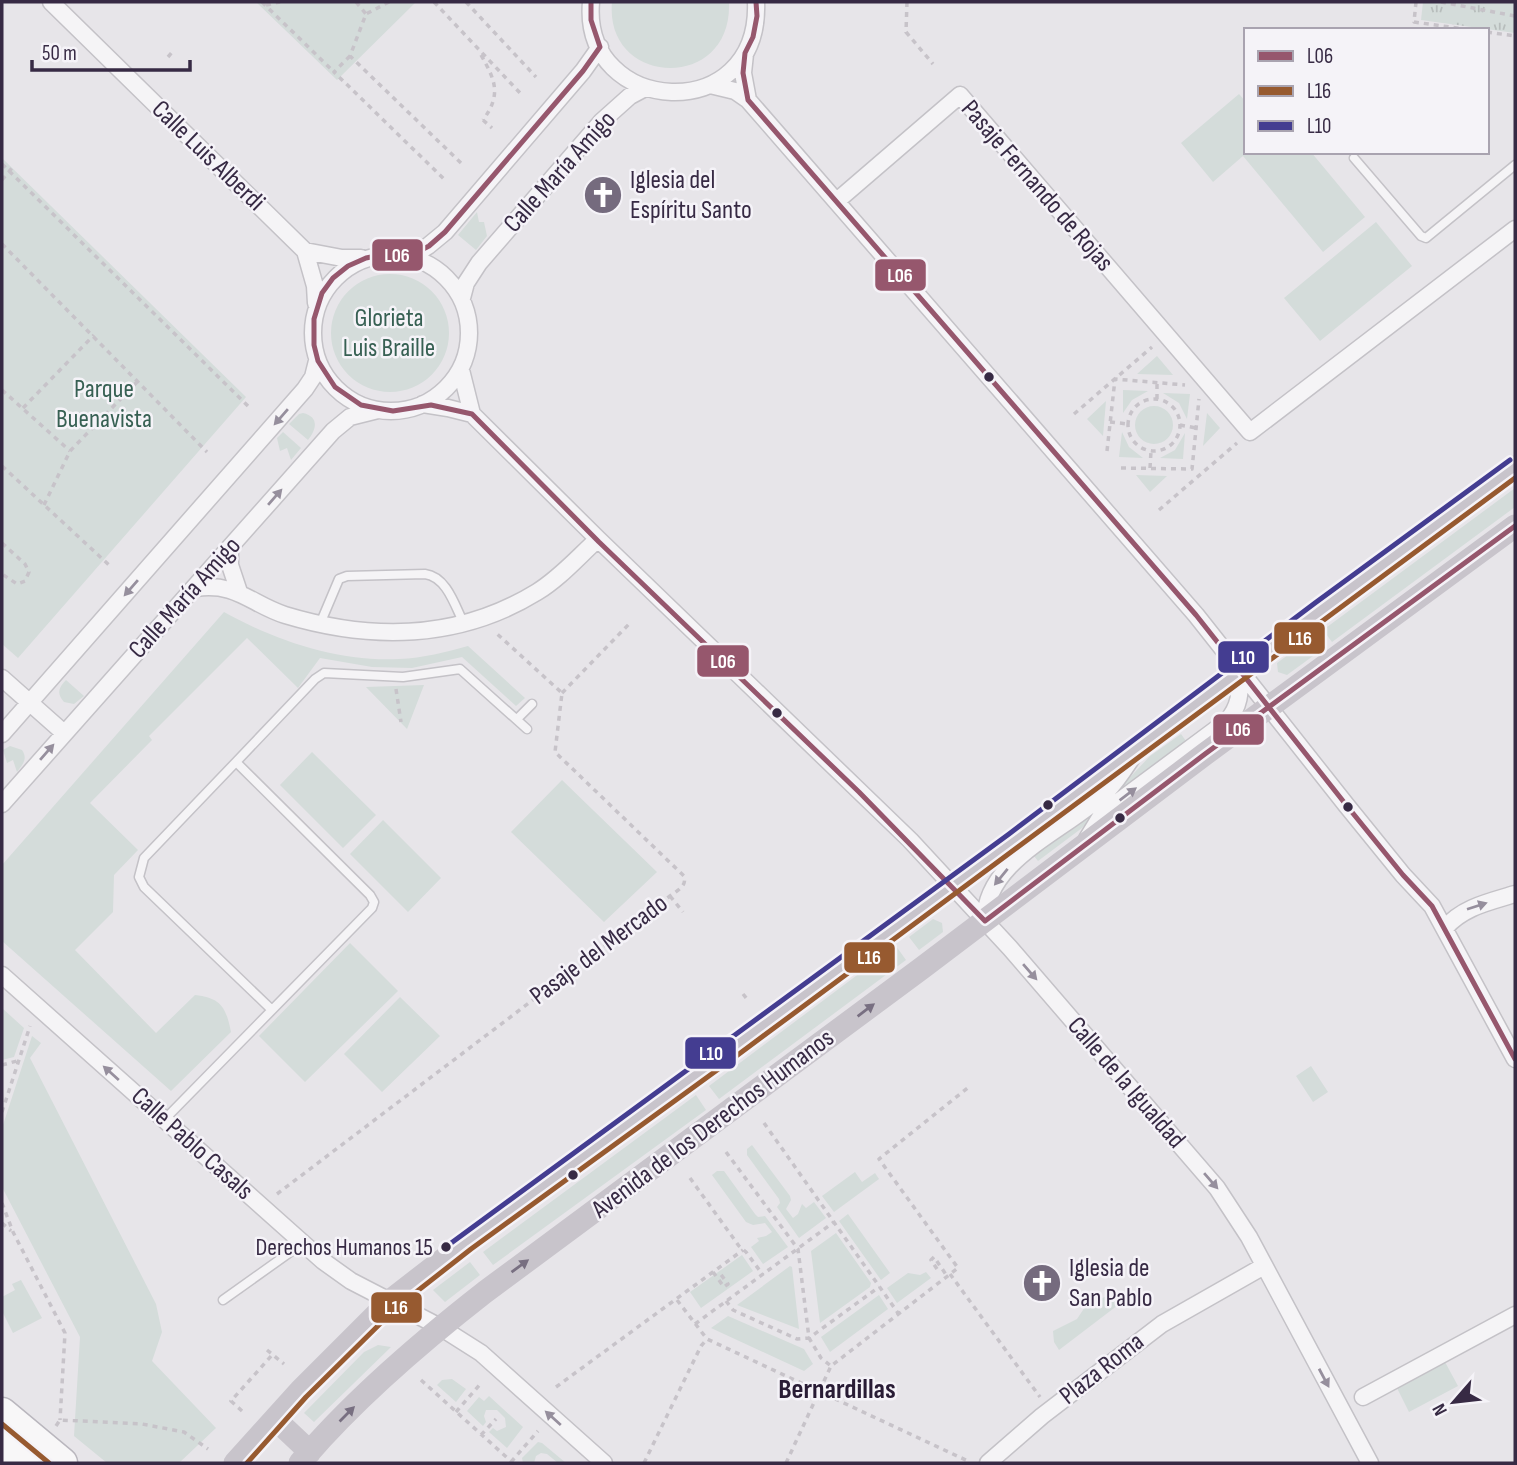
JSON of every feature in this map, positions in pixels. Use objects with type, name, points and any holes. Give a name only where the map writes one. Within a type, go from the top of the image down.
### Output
[{"type":"highway","points":[[2,1413],[62,1463]]},
{"type":"highway","points":[[2,1445],[24,1463]]},
{"type":"street","name":"Calle Luis Alberdi","points":[[51,2],[305,251]]},
{"type":"street","points":[[591,2],[591,20],[600,47],[609,62],[625,77],[645,88],[683,93],[710,85],[732,70],[753,37],[757,16],[756,2]]},
{"type":"street","name":"Calle María Amigo","points":[[412,256],[445,232],[583,71],[600,47]]},
{"type":"street","points":[[745,53],[743,73],[748,100]]},
{"type":"street","points":[[710,85],[736,91],[748,100],[838,200],[1196,615],[1403,875],[1432,906],[1515,1059]]},
{"type":"street","name":"Calle María Amigo","points":[[461,298],[479,263],[602,121],[630,96],[645,88]]},
{"type":"street","name":"Pasaje Fernando de Rojas","points":[[838,200],[960,94],[1250,432]]},
{"type":"street","points":[[1250,432],[1515,229]]},
{"type":"street","points":[[305,251],[342,258],[368,257],[399,254],[412,256],[438,271],[461,298],[468,330],[461,370],[448,388],[424,404],[404,410],[379,410],[364,406],[348,398],[324,375],[317,361],[313,334],[316,303],[312,273],[305,251]]},
{"type":"street","points":[[316,303],[336,274],[368,257]]},
{"type":"street","name":"Calle María Amigo","points":[[2,734],[305,389],[313,377],[317,361]]},
{"type":"street","points":[[461,370],[472,414],[910,840],[985,921]]},
{"type":"street","points":[[424,404],[472,414]]},
{"type":"street","name":"Calle María Amigo","points":[[2,804],[341,422],[362,413],[379,410]]},
{"type":"street","name":"Avenida de los Derechos Humanos","points":[[235,1463],[391,1300],[1515,467]]},
{"type":"street","name":"Avenida de los Derechos Humanos","points":[[275,1419],[305,1457],[440,1327],[1515,526]]},
{"type":"street","points":[[196,588],[224,587],[239,592],[272,611],[352,631],[425,631],[464,624],[502,610],[538,591],[598,539]]},
{"type":"street","points":[[230,549],[230,565],[239,592]]},
{"type":"street","points":[[1084,845],[1095,825],[1110,807],[1227,721],[1235,712],[1240,699],[1240,671]]},
{"type":"street","points":[[2,678],[64,733]]},
{"type":"street","points":[[985,921],[985,906],[989,894],[1005,871],[1105,793],[1119,778],[1138,748]]},
{"type":"street","points":[[1445,928],[1465,910],[1515,894]]},
{"type":"street","name":"Calle de la Igualdad","points":[[985,921],[1229,1203],[1370,1463]]},
{"type":"street","name":"Calle Pablo Casals","points":[[2,975],[339,1274],[391,1300]]},
{"type":"street","points":[[1498,1027],[1515,1022]]},
{"type":"street","name":"Plaza Roma","points":[[988,1463],[1049,1410],[1162,1324],[1264,1266]]},
{"type":"street","points":[[391,1300],[481,1353],[604,1463]]},
{"type":"street","points":[[1363,1397],[1515,1315]]},
{"type":"lane","points":[[1354,158],[1421,236],[1426,238],[1515,165]]},
{"type":"lane","points":[[320,624],[339,579],[347,576],[432,575],[440,581],[464,624]]},
{"type":"lane","points":[[272,1010],[144,887],[139,877],[144,858],[324,673],[394,676],[440,674],[460,670],[527,729]]},
{"type":"lane","points":[[517,719],[532,704]]},
{"type":"lane","points":[[164,1120],[372,908],[374,902],[236,762]]},
{"type":"lane","points":[[223,1300],[303,1243]]},
{"type":"path","points":[[264,4],[280,2]]},
{"type":"path","points":[[356,2],[366,14]]},
{"type":"path","points":[[334,72],[351,56],[366,14],[390,2]]},
{"type":"path","points":[[434,2],[521,94]]},
{"type":"path","points":[[466,2],[536,77]]},
{"type":"path","points":[[907,2],[906,32],[933,64]]},
{"type":"path","points":[[1416,2],[1414,22],[1457,28]]},
{"type":"path","points":[[1441,2],[1515,16]]},
{"type":"path","points":[[264,4],[446,181]]},
{"type":"path","points":[[1489,32],[1515,36]]},
{"type":"path","points":[[477,48],[490,70],[495,88],[492,104],[482,119],[492,128]]},
{"type":"path","points":[[168,57],[174,50]]},
{"type":"path","points":[[351,56],[461,163]]},
{"type":"path","points":[[2,164],[248,406]]},
{"type":"path","points":[[2,180],[11,170]]},
{"type":"path","points":[[2,244],[208,452]]},
{"type":"path","points":[[1074,414],[1166,334]]},
{"type":"path","points":[[23,408],[94,335]]},
{"type":"path","points":[[1115,379],[1189,385]]},
{"type":"path","points":[[1107,451],[1115,379]]},
{"type":"path","points":[[44,505],[70,451],[138,380]]},
{"type":"path","points":[[1157,382],[1157,399]]},
{"type":"path","points":[[2,390],[70,451]]},
{"type":"path","points":[[1198,477],[1192,469],[1199,396]]},
{"type":"path","points":[[1157,399],[1174,409],[1180,425],[1174,441],[1167,447],[1151,451],[1136,443],[1128,424],[1131,412],[1136,406],[1143,401],[1157,399]]},
{"type":"path","points":[[1110,422],[1128,424]]},
{"type":"path","points":[[1180,425],[1196,428]]},
{"type":"path","points":[[1159,510],[1250,432]]},
{"type":"path","points":[[1150,468],[1151,451]]},
{"type":"path","points":[[2,466],[110,565]]},
{"type":"path","points":[[1121,467],[1192,469]]},
{"type":"path","points":[[2,543],[25,564],[29,572],[25,581],[17,584],[2,574]]},
{"type":"path","points":[[495,632],[562,693],[630,623]]},
{"type":"path","points":[[394,676],[401,722]]},
{"type":"path","name":"Pasaje del Mercado","points":[[278,1194],[683,886],[684,876],[555,752],[562,693]]},
{"type":"path","points":[[670,896],[683,912]]},
{"type":"path","points":[[743,994],[747,999]]},
{"type":"path","points":[[2,1112],[31,1024]]},
{"type":"path","points":[[2,1065],[18,1061]]},
{"type":"path","points":[[786,1463],[831,1366],[958,1268],[879,1159],[970,1086]]},
{"type":"path","points":[[764,1124],[898,1313]]},
{"type":"path","points":[[726,1152],[798,1249],[809,1338],[821,1358],[831,1366]]},
{"type":"path","points":[[691,1178],[763,1275]]},
{"type":"path","points":[[2,1203],[13,1232],[65,1333],[60,1420],[55,1428]]},
{"type":"path","points":[[695,1324],[834,1222]]},
{"type":"path","points":[[2,1223],[13,1232]]},
{"type":"path","points":[[556,1387],[743,1250]]},
{"type":"path","points":[[937,1269],[931,1260],[934,1257],[949,1275]]},
{"type":"path","points":[[713,1272],[724,1287],[728,1284],[719,1272]]},
{"type":"path","name":"Plaza Roma","points":[[949,1275],[1049,1410]]},
{"type":"path","points":[[726,1301],[733,1310],[797,1339],[809,1338],[879,1287]]},
{"type":"path","points":[[677,1300],[707,1339],[819,1394],[840,1401],[971,1463]]},
{"type":"path","points":[[644,1463],[701,1346],[707,1339]]},
{"type":"path","points":[[267,1350],[284,1364]]},
{"type":"path","points":[[242,1411],[231,1401],[273,1354]]},
{"type":"path","points":[[421,1380],[511,1463],[538,1431]]},
{"type":"path","points":[[456,1412],[482,1382]]},
{"type":"path","points":[[481,1434],[496,1419]]},
{"type":"path","points":[[60,1420],[142,1424],[184,1432],[208,1449]]},
{"type":"green space","points":[[256,2],[416,2],[337,80]]},
{"type":"green space","points":[[612,2],[729,2],[725,32],[711,52],[692,64],[669,68],[647,63],[627,51],[615,30]]},
{"type":"green space","points":[[1423,2],[1515,2],[1515,33],[1421,20]]},
{"type":"green space","points":[[1239,94],[1244,100],[1244,154],[1313,154],[1365,217],[1323,252],[1243,156],[1213,182],[1181,143]]},
{"type":"green space","name":"Parque Buenavista","points":[[2,158],[246,397],[18,658],[2,644]]},
{"type":"green space","points":[[477,212],[479,222],[484,222],[487,236],[476,250],[458,235]]},
{"type":"green space","points":[[1376,222],[1412,266],[1320,341],[1284,298]]},
{"type":"green space","name":"Glorieta Luis Braille","points":[[390,274],[413,279],[432,291],[444,310],[449,333],[444,356],[432,375],[413,387],[390,392],[367,387],[348,375],[336,356],[331,333],[336,310],[348,291],[367,279]]},
{"type":"green space","points":[[1157,356],[1173,375],[1137,374]]},
{"type":"green space","points":[[1123,390],[1148,391],[1132,400],[1123,413]]},
{"type":"green space","points":[[1163,393],[1190,394],[1187,419],[1179,403]]},
{"type":"green space","points":[[1106,401],[1103,436],[1087,419]]},
{"type":"green space","points":[[1154,406],[1167,412],[1173,425],[1167,438],[1154,444],[1141,438],[1135,425],[1141,412]]},
{"type":"green space","points":[[303,413],[312,418],[315,424],[308,440],[289,424]]},
{"type":"green space","points":[[1207,413],[1220,428],[1203,446]]},
{"type":"green space","points":[[283,432],[301,448],[291,460],[287,448],[280,451],[277,438]]},
{"type":"green space","points":[[1122,432],[1129,447],[1143,458],[1119,457]]},
{"type":"green space","points":[[1185,433],[1183,459],[1160,458],[1175,450]]},
{"type":"green space","points":[[1136,475],[1167,476],[1150,492]]},
{"type":"green space","points":[[1515,488],[1515,507],[1332,642],[1323,630]]},
{"type":"green space","points":[[224,612],[265,632],[308,648],[354,657],[408,658],[468,646],[525,698],[516,706],[462,657],[412,668],[372,667],[320,658],[298,688],[247,638],[149,736],[152,740],[90,803],[138,850],[114,875],[113,912],[75,950],[156,1033],[195,995],[221,1005],[231,1032],[171,1091],[2,941],[2,865]]},
{"type":"green space","points":[[1315,635],[1324,648],[1287,675],[1278,672],[1277,663]]},
{"type":"green space","points":[[66,680],[84,696],[74,704],[64,702],[59,693]]},
{"type":"green space","points":[[424,685],[407,729],[366,687]]},
{"type":"green space","points":[[1181,734],[1186,741],[1121,790],[1082,828],[1038,861],[1034,856],[1118,790],[1150,756]]},
{"type":"green space","points":[[10,746],[22,750],[25,756],[17,772],[13,760],[7,763],[3,750]]},
{"type":"green space","points":[[312,752],[376,815],[343,848],[280,785]]},
{"type":"green space","points":[[562,780],[657,872],[604,922],[511,832]]},
{"type":"green space","points":[[383,820],[441,878],[408,912],[350,854]]},
{"type":"green space","points":[[933,919],[942,923],[943,932],[919,950],[909,937]]},
{"type":"green space","points":[[350,943],[398,991],[305,1082],[259,1036]]},
{"type":"green space","points":[[896,946],[906,960],[719,1099],[709,1086]]},
{"type":"green space","points":[[400,997],[440,1036],[382,1092],[344,1054]]},
{"type":"green space","points":[[2,1008],[24,1028],[14,1057],[2,1060]]},
{"type":"green space","points":[[32,1036],[41,1043],[30,1058],[156,1304],[162,1332],[152,1361],[216,1428],[179,1463],[107,1463],[74,1436],[80,1337],[2,1187],[2,1128]]},
{"type":"green space","points":[[1311,1066],[1328,1092],[1313,1102],[1296,1076]]},
{"type":"green space","points":[[696,1095],[706,1110],[493,1265],[483,1252]]},
{"type":"green space","points":[[752,1145],[790,1196],[791,1200],[786,1209],[793,1218],[802,1204],[806,1208],[814,1202],[826,1218],[799,1238],[777,1207],[779,1199],[747,1155],[747,1149]]},
{"type":"green space","points":[[717,1171],[724,1171],[755,1214],[758,1217],[765,1216],[788,1247],[763,1264],[751,1247],[759,1241],[757,1238],[772,1232],[765,1223],[753,1225],[746,1222],[712,1175]]},
{"type":"green space","points":[[855,1172],[862,1182],[875,1173],[879,1179],[834,1212],[822,1196]]},
{"type":"green space","points":[[848,1214],[890,1273],[881,1280],[839,1221]]},
{"type":"green space","points":[[836,1233],[871,1283],[870,1287],[820,1323],[811,1251]]},
{"type":"green space","points":[[742,1255],[753,1271],[701,1308],[690,1292]]},
{"type":"green space","points":[[470,1262],[480,1275],[445,1302],[433,1290]]},
{"type":"green space","points":[[790,1266],[799,1329],[737,1305]]},
{"type":"green space","points":[[926,1272],[931,1278],[897,1303],[887,1288],[908,1273],[920,1275]]},
{"type":"green space","points":[[21,1280],[42,1318],[13,1333],[2,1311],[2,1297],[15,1290],[12,1284]]},
{"type":"green space","points":[[1115,1293],[1122,1302],[1059,1350],[1054,1342],[1053,1331],[1077,1319],[1087,1304]]},
{"type":"green space","points":[[879,1295],[888,1309],[830,1352],[821,1337]]},
{"type":"green space","points":[[728,1316],[804,1349],[813,1364],[804,1371],[711,1328]]},
{"type":"green space","points":[[378,1345],[391,1347],[314,1422],[304,1413],[364,1352]]},
{"type":"green space","points":[[1445,1362],[1458,1386],[1409,1412],[1397,1388]]},
{"type":"green space","points":[[452,1379],[466,1389],[456,1402],[437,1385],[442,1380]]},
{"type":"green space","points":[[489,1396],[523,1427],[507,1448],[489,1432],[493,1428],[497,1431],[506,1427],[505,1418],[497,1410],[486,1410],[486,1422],[483,1426],[467,1411],[479,1397],[484,1401]]},
{"type":"green space","points":[[538,1442],[566,1463],[558,1463],[547,1454],[541,1453],[536,1456],[534,1463],[523,1463],[522,1458]]},
{"type":"transit line","name":"L06","points":[[591,2],[591,20],[600,47],[583,71],[445,232],[429,246],[410,256],[386,254],[366,258],[348,266],[333,278],[322,293],[314,319],[314,345],[318,361],[335,387],[361,405],[393,411],[431,405],[472,414],[599,542],[859,792],[985,921],[1205,754],[1515,526]]},
{"type":"transit line","name":"L06","points":[[756,2],[757,16],[753,37],[745,53],[743,73],[748,100],[1196,615],[1347,806],[1432,906],[1515,1059]]},
{"type":"transit line","name":"L10","points":[[443,1249],[1009,834],[1510,460]]},
{"type":"transit line","name":"L16","points":[[247,1463],[306,1397],[397,1307],[471,1249],[735,1057],[1515,478]]},
{"type":"transit line","name":"L16","points":[[2,1424],[49,1463]]},
{"type":"place","name":"Iglesia del Espíritu Santo","points":[[603,195]]},
{"type":"place","name":"Derechos Humanos 15","points":[[446,1247]]},
{"type":"place","name":"Iglesia de San Pablo","points":[[1042,1283]]},
{"type":"district","name":"Bernardillas","points":[[837,1389]]}]
